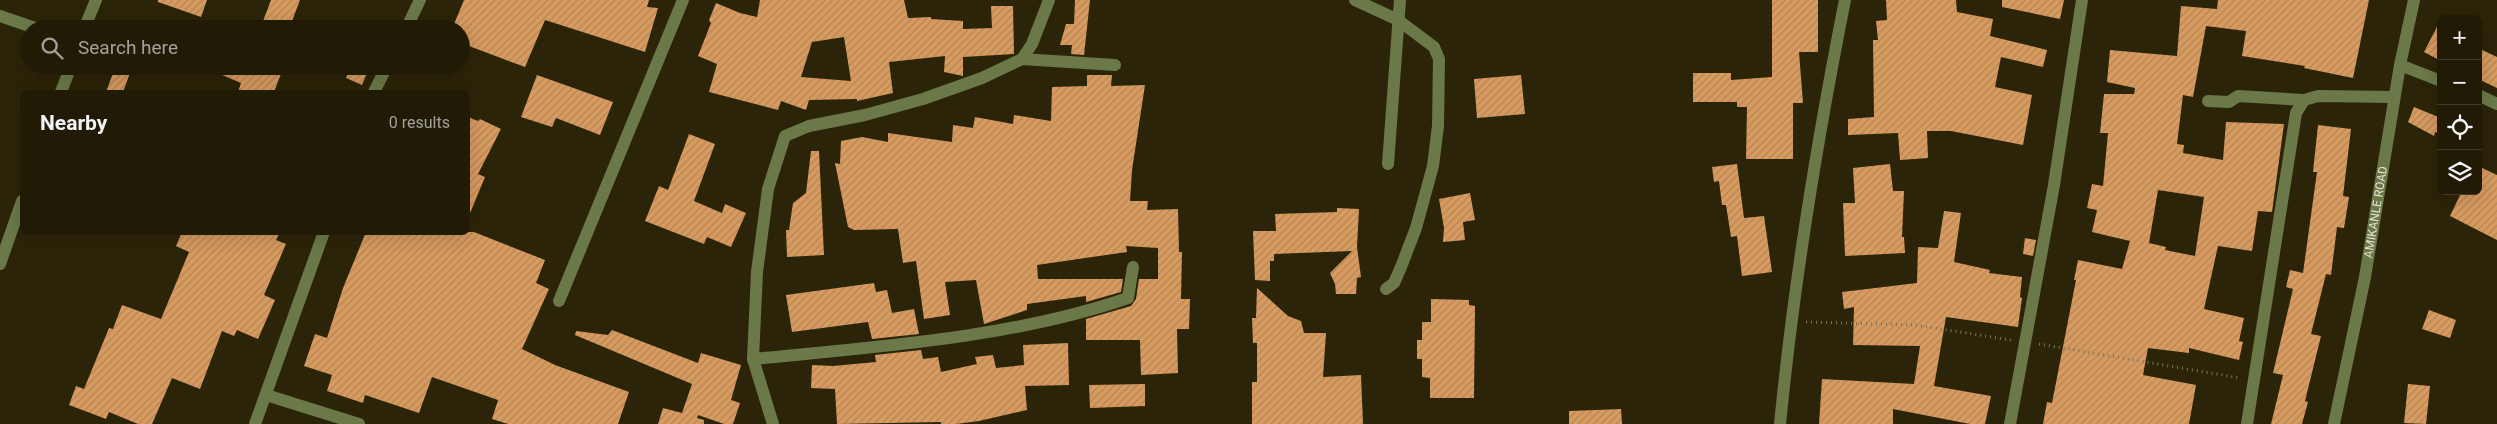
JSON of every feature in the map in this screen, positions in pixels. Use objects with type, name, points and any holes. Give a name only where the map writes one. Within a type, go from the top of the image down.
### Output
[{"type":"street","points":[[88,20],[96,0]]},
{"type":"street","points":[[410,20],[420,0]]},
{"type":"street","points":[[559,302],[683,0]]},
{"type":"street","points":[[1022,59],[1032,44],[1049,0]]},
{"type":"street","points":[[1355,0],[1398,20],[1434,47],[1438,54],[1438,126],[1433,166],[1416,228],[1394,283],[1386,289]]},
{"type":"street","points":[[1388,164],[1400,0]]},
{"type":"street","points":[[1780,424],[1790,322],[1804,225],[1845,0]]},
{"type":"street","points":[[2010,424],[2054,185],[2082,0]]},
{"type":"street","name":"AMIKANLE ROAD","points":[[2334,424],[2365,277],[2394,97],[2414,0]]},
{"type":"street","points":[[0,16],[20,23]]},
{"type":"street","points":[[773,424],[753,359],[757,272],[768,190],[785,136],[808,126],[865,115],[923,99],[982,78],[1022,59],[1115,65]]},
{"type":"street","points":[[2400,65],[2437,79]]},
{"type":"street","points":[[62,90],[68,75]]},
{"type":"street","points":[[375,90],[382,75]]},
{"type":"street","points":[[2208,101],[2229,102],[2238,96],[2304,100],[2318,96],[2394,97]]},
{"type":"street","points":[[2482,97],[2497,104]]},
{"type":"street","points":[[2247,424],[2296,113],[2304,100]]},
{"type":"street","points":[[0,264],[20,207]]},
{"type":"street","points":[[255,424],[323,235]]},
{"type":"street","points":[[753,359],[904,344],[1023,325],[1106,306],[1128,298],[1132,267]]},
{"type":"street","points":[[266,395],[359,424]]},
{"type":"building","points":[[158,0],[207,0],[201,17],[158,2]]},
{"type":"building","points":[[271,0],[300,0],[292,20],[263,20]]},
{"type":"building","points":[[464,0],[649,0],[647,7],[658,8],[645,52],[545,20],[525,67],[470,46],[470,20],[456,20]]},
{"type":"building","points":[[760,0],[904,0],[908,18],[931,17],[931,19],[963,21],[963,29],[992,28],[991,6],[1013,6],[1014,54],[963,57],[963,76],[944,72],[945,56],[889,62],[893,93],[857,101],[857,99],[809,100],[806,110],[781,101],[778,110],[709,92],[717,64],[698,56],[711,23],[709,20],[716,3],[740,13],[757,17]],"holes":[[[844,37],[851,81],[801,77],[812,42]]]},
{"type":"building","points":[[1075,0],[1090,0],[1084,55],[1071,54],[1072,45],[1060,45],[1066,24],[1074,24]]},
{"type":"building","points":[[1772,0],[1818,0],[1818,52],[1799,52],[1803,103],[1793,103],[1793,159],[1746,159],[1747,107],[1737,107],[1737,102],[1693,102],[1693,73],[1731,73],[1731,80],[1772,77]]},
{"type":"building","points":[[1886,0],[1956,0],[1957,12],[1993,19],[1990,36],[2047,50],[2043,67],[2001,57],[1995,87],[2032,95],[2023,145],[1951,131],[1927,131],[1928,158],[1900,160],[1898,133],[1848,135],[1848,119],[1874,117],[1873,40],[1878,40],[1876,21],[1887,20]]},
{"type":"building","points":[[2002,0],[2064,0],[2060,19],[2002,7]]},
{"type":"building","points":[[2218,0],[2369,0],[2353,78],[2304,68],[2305,66],[2242,56],[2246,31],[2206,26],[2193,97],[2183,95],[2177,144],[2184,145],[2183,153],[2223,160],[2226,122],[2284,124],[2272,212],[2258,211],[2252,251],[2218,246],[2204,309],[2244,318],[2239,341],[2243,342],[2239,360],[2189,348],[2189,353],[2148,348],[2143,375],[2196,385],[2189,424],[2043,424],[2047,402],[2052,403],[2076,280],[2074,280],[2078,260],[2122,269],[2130,241],[2092,232],[2097,210],[2087,208],[2092,184],[2103,186],[2108,133],[2100,133],[2104,94],[2134,94],[2135,88],[2107,82],[2110,50],[2177,56],[2181,6],[2217,9]],"holes":[[[2158,190],[2204,197],[2195,256],[2165,250],[2166,247],[2149,243]]]},
{"type":"building","points":[[2437,27],[2437,59],[2424,52]]},
{"type":"building","points":[[2482,50],[2497,57],[2497,88],[2482,81]]},
{"type":"building","points":[[112,75],[129,75],[124,90],[107,90]]},
{"type":"building","points":[[222,75],[281,75],[275,90],[239,90],[241,83]]},
{"type":"building","points":[[347,75],[366,75],[362,85],[346,78]]},
{"type":"building","points":[[537,75],[613,102],[600,135],[556,118],[552,127],[521,117]]},
{"type":"building","points":[[1087,75],[1112,75],[1111,86],[1145,85],[1132,170],[1130,201],[1148,201],[1147,210],[1178,209],[1179,252],[1182,252],[1181,299],[1190,299],[1189,329],[1177,329],[1178,373],[1141,375],[1140,340],[1086,340],[1086,319],[1131,306],[1136,299],[1139,279],[1158,279],[1158,248],[1126,246],[1127,252],[1037,265],[1038,279],[1123,279],[1121,292],[1086,302],[1086,296],[1027,304],[1027,310],[984,324],[976,280],[945,282],[950,315],[924,319],[916,261],[903,263],[898,229],[854,230],[848,227],[835,163],[840,164],[841,141],[862,137],[888,142],[888,133],[952,142],[953,125],[973,128],[975,117],[1013,124],[1014,115],[1051,121],[1052,87],[1087,86]]},
{"type":"building","points":[[1521,75],[1525,114],[1477,118],[1474,79]]},
{"type":"building","points":[[2414,107],[2437,116],[2437,133],[2435,132],[2434,136],[2408,122]]},
{"type":"building","points":[[470,118],[478,121],[480,119],[501,129],[478,174],[485,177],[470,213]]},
{"type":"building","points":[[2318,125],[2351,129],[2343,196],[2349,197],[2344,228],[2337,227],[2331,275],[2326,274],[2311,334],[2321,336],[2305,401],[2308,402],[2302,424],[2271,424],[2283,375],[2273,373],[2293,289],[2286,287],[2290,270],[2303,273],[2317,172],[2313,172]]},
{"type":"building","points":[[689,134],[715,144],[694,201],[722,213],[725,204],[746,213],[731,247],[707,237],[704,244],[645,221],[659,186],[668,190]]},
{"type":"building","points":[[811,151],[819,151],[824,255],[787,257],[786,230],[789,230],[793,203],[806,193]]},
{"type":"building","points":[[1737,164],[1744,218],[1764,216],[1772,272],[1742,276],[1737,236],[1731,237],[1726,205],[1722,205],[1719,181],[1714,182],[1712,167]]},
{"type":"building","points":[[1890,164],[1893,191],[1904,191],[1902,237],[1904,237],[1905,253],[1845,256],[1843,203],[1855,203],[1853,168]]},
{"type":"building","points":[[2482,168],[2497,175],[2497,240],[2450,216],[2460,195],[2482,195]]},
{"type":"building","points":[[1470,193],[1475,220],[1463,222],[1465,240],[1443,242],[1444,228],[1439,199]]},
{"type":"building","points":[[1337,208],[1359,209],[1357,247],[1361,277],[1357,278],[1356,294],[1336,294],[1335,284],[1330,273],[1352,251],[1274,254],[1274,261],[1270,261],[1270,281],[1255,280],[1253,231],[1276,231],[1275,214],[1337,212]]},
{"type":"building","points":[[1944,211],[1961,213],[1954,262],[1990,270],[1989,273],[2022,277],[2020,297],[2022,298],[2018,327],[1946,317],[1934,386],[1991,396],[1985,424],[1970,424],[1893,409],[1893,424],[1819,424],[1822,379],[1914,384],[1920,346],[1853,345],[1854,307],[1844,309],[1842,292],[1917,283],[1918,247],[1938,248]]},
{"type":"building","points":[[470,232],[474,232],[545,260],[536,283],[549,289],[522,349],[555,365],[629,392],[618,424],[508,424],[492,419],[498,400],[432,377],[419,413],[365,395],[363,403],[327,391],[332,375],[304,366],[315,334],[327,338],[343,288],[365,235],[470,235]]},
{"type":"building","points":[[181,235],[278,235],[276,240],[286,244],[264,295],[275,300],[258,339],[237,330],[234,336],[222,331],[200,389],[172,378],[152,424],[138,424],[109,412],[106,419],[69,405],[76,386],[84,389],[109,328],[113,329],[122,305],[161,319],[189,252],[176,246]]},
{"type":"building","points":[[2025,238],[2036,240],[2033,256],[2023,254]]},
{"type":"building","points":[[874,283],[876,292],[887,290],[892,313],[914,309],[919,334],[872,339],[868,322],[792,332],[786,295]]},
{"type":"building","points":[[1257,288],[1288,316],[1301,321],[1304,333],[1326,333],[1323,377],[1361,375],[1363,424],[1252,424],[1252,382],[1257,382],[1257,343],[1253,343],[1252,318],[1256,318]]},
{"type":"building","points":[[1431,299],[1469,300],[1469,305],[1475,306],[1474,398],[1430,398],[1430,378],[1422,377],[1422,359],[1417,359],[1417,340],[1422,340],[1422,322],[1431,322]]},
{"type":"building","points":[[2429,310],[2456,320],[2450,338],[2422,329]]},
{"type":"building","points":[[612,330],[698,363],[701,353],[741,365],[731,400],[740,403],[733,424],[724,424],[698,415],[697,418],[704,420],[704,424],[658,424],[663,408],[682,413],[692,384],[575,335],[576,331],[608,335]]},
{"type":"building","points":[[1068,343],[1069,385],[1025,386],[1027,410],[979,421],[956,424],[941,424],[941,422],[837,424],[835,389],[811,388],[812,365],[833,366],[876,362],[875,355],[921,350],[923,359],[938,357],[941,372],[977,364],[975,357],[993,355],[996,368],[1024,365],[1023,345]]},
{"type":"building","points":[[1145,384],[1145,406],[1090,408],[1089,385]]},
{"type":"building","points":[[2408,384],[2430,386],[2426,424],[2404,423]]},
{"type":"building","points":[[1621,409],[1622,424],[1569,424],[1569,411]]}]
